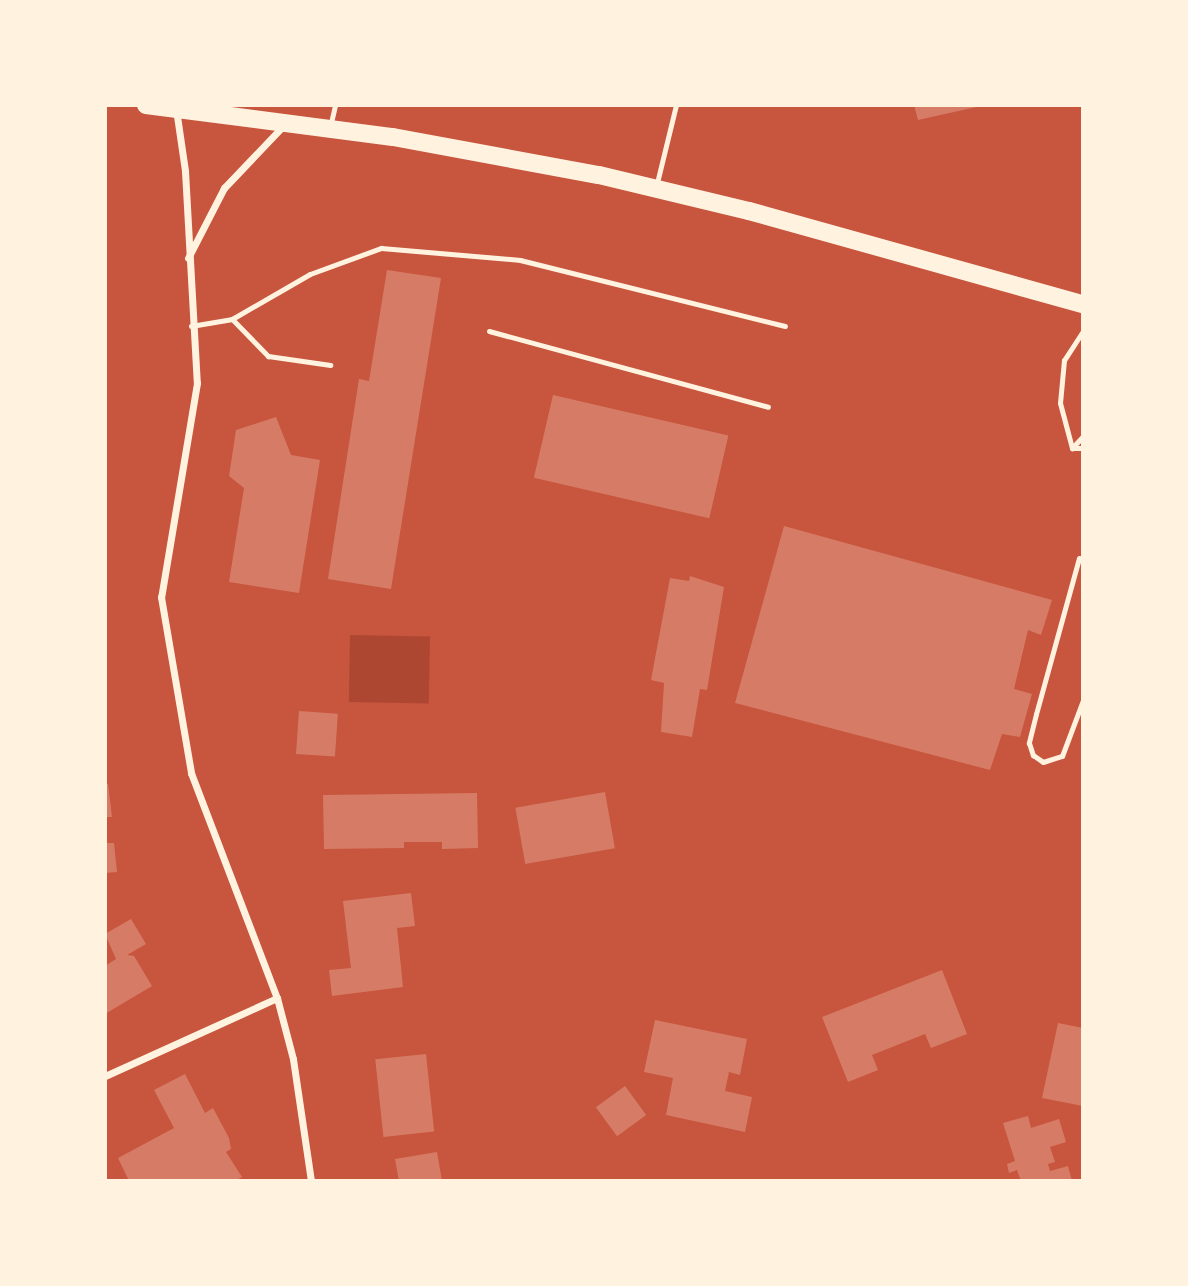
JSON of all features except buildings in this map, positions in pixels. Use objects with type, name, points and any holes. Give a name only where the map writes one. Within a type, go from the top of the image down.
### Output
[{"type":"main road","points":[[146,105],[176,106],[330,127],[542,163],[656,188],[1083,304]]},
{"type":"street","points":[[176,106],[185,171],[191,326],[197,383],[160,597],[191,773],[277,998],[293,1059],[311,1181]]},
{"type":"street","points":[[188,258],[224,188],[289,121]]},
{"type":"street","points":[[105,1076],[277,998]]},
{"type":"lane","points":[[330,127],[335,105]]},
{"type":"lane","points":[[656,188],[676,105]]},
{"type":"lane","points":[[191,326],[232,319],[310,274],[381,248],[520,260],[785,326]]},
{"type":"lane","points":[[232,319],[268,356],[330,365]]},
{"type":"lane","points":[[489,331],[768,407]]},
{"type":"lane","points":[[1072,448],[1061,414],[1064,360],[1083,331]]},
{"type":"lane","points":[[1072,448],[1083,436]]},
{"type":"lane","points":[[1072,448],[1083,448]]},
{"type":"lane","points":[[1079,558],[1029,743],[1033,755],[1043,762],[1062,756],[1083,700]]},
{"type":"shaded area","points":[[350,635],[430,636],[429,703],[349,702]]}]
